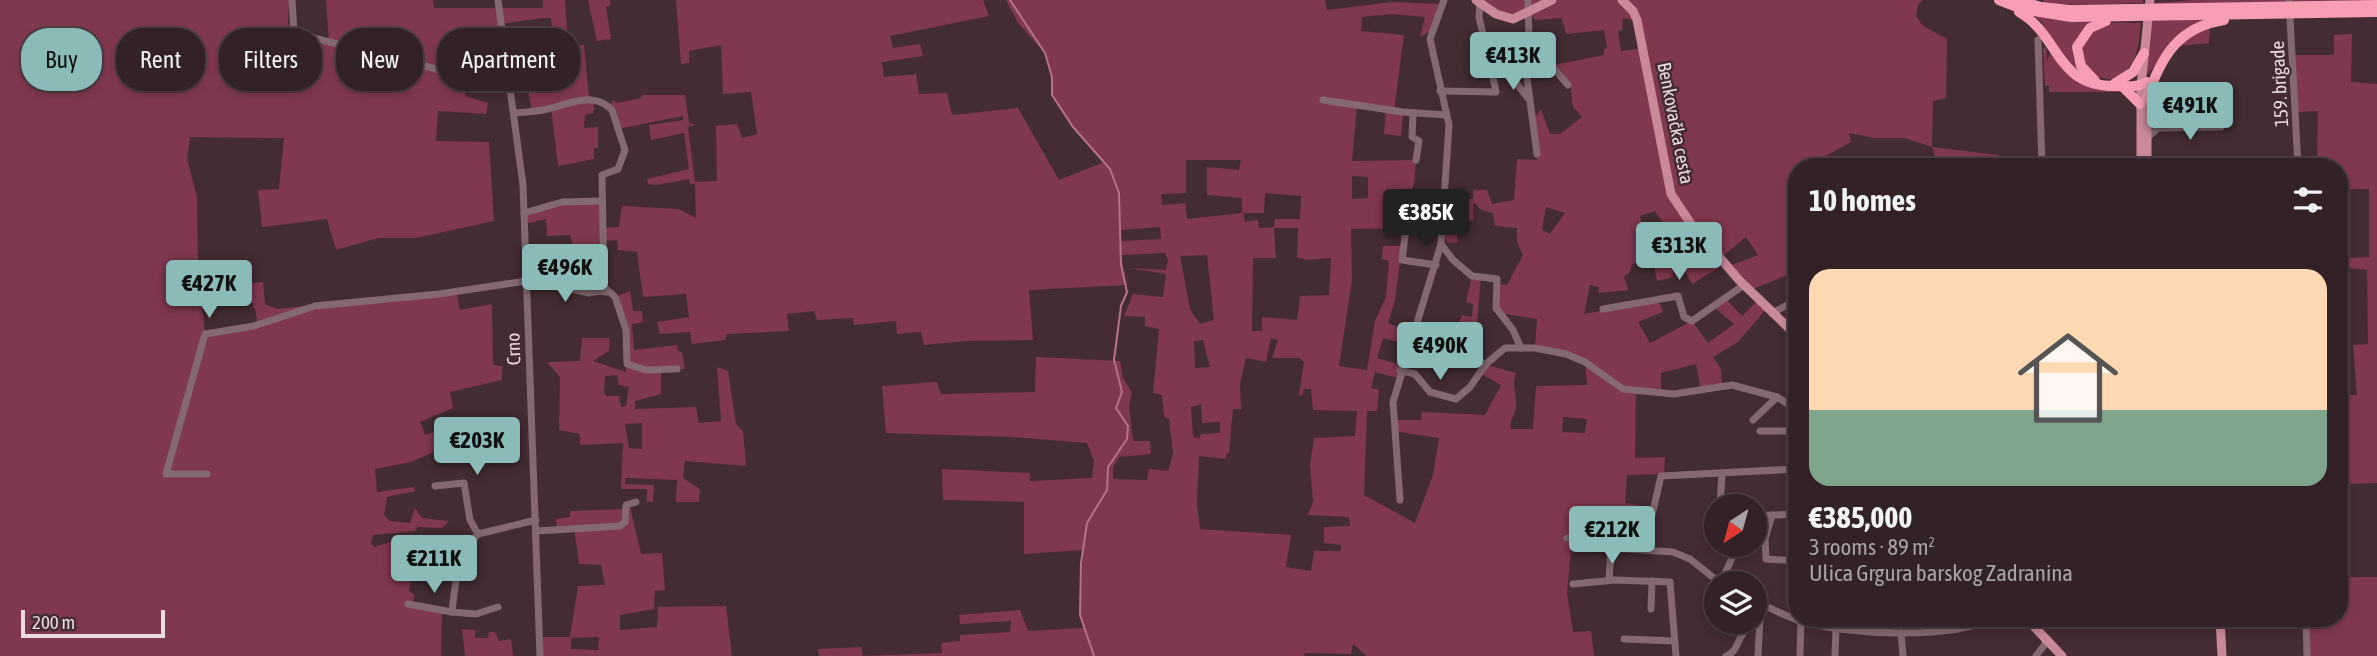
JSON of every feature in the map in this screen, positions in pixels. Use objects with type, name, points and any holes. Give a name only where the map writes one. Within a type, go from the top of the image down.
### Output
[{"type":"highway","points":[[1999,0],[2061,9],[2124,13],[2377,12]]},
{"type":"highway","points":[[2169,9],[2212,0]]},
{"type":"highway","points":[[2276,0],[2292,4]]},
{"type":"highway","points":[[2013,3],[2039,26],[2065,67],[2074,76],[2096,85],[2144,84]]},
{"type":"highway","points":[[2144,53],[2133,72],[2115,83],[2091,79],[2081,66],[2077,47],[2085,32],[2097,23],[2124,13],[2292,4],[2377,5]]},
{"type":"highway","points":[[2122,86],[2143,101],[2163,57],[2182,36],[2204,24],[2243,19],[2248,14]]},
{"type":"main road","points":[[1478,2],[1496,14],[1513,19],[1552,0]]},
{"type":"main road","points":[[2141,158],[2144,53],[2150,0]]},
{"type":"main road","points":[[2144,84],[2156,0]]},
{"type":"main road","name":"Benkovačka cesta","points":[[1629,2],[1641,39],[1671,194],[1691,224],[1744,285],[1788,328]]},
{"type":"main road","points":[[2143,101],[2147,158]]},
{"type":"main road","points":[[2037,627],[2062,656]]},
{"type":"main road","points":[[2220,627],[2222,656]]},
{"type":"main road","points":[[2226,627],[2227,656]]},
{"type":"street","points":[[292,0],[294,33],[437,70]]},
{"type":"street","name":"Crno","points":[[498,0],[502,28]]},
{"type":"street","points":[[1400,500],[1393,402],[1400,370],[1441,244],[1449,125],[1430,39],[1444,0]]},
{"type":"street","points":[[1528,0],[1531,12],[1529,40],[1525,49],[1528,98],[1537,154]]},
{"type":"street","points":[[1440,91],[1496,92],[1478,2]]},
{"type":"street","name":"159. brigade","points":[[2292,4],[2298,158]]},
{"type":"street","points":[[1529,40],[1568,85]]},
{"type":"street","points":[[2038,40],[2042,158]]},
{"type":"street","points":[[1492,72],[1510,75],[1528,98]]},
{"type":"street","name":"Crno","points":[[511,91],[524,213],[540,656]]},
{"type":"street","points":[[514,113],[546,110],[555,105],[589,98],[609,106],[625,150],[618,169],[602,175],[603,290]]},
{"type":"street","points":[[1323,100],[1446,115]]},
{"type":"street","points":[[1413,113],[1412,137],[1419,141],[1416,160]]},
{"type":"street","points":[[2146,120],[2158,128],[2221,127]]},
{"type":"street","points":[[2146,139],[2158,128]]},
{"type":"street","points":[[524,213],[562,202],[602,201]]},
{"type":"street","points":[[1406,228],[1402,261],[1437,263],[1453,260]]},
{"type":"street","points":[[1441,244],[1453,260],[1472,276],[1497,279],[1496,308],[1513,330],[1521,348]]},
{"type":"street","points":[[207,474],[166,474],[205,334],[254,326],[315,306],[526,283],[589,293],[603,290],[615,297],[626,330],[627,364],[646,370],[677,369]]},
{"type":"street","points":[[1603,309],[1678,296],[1684,317],[1692,321],[1744,285]]},
{"type":"street","points":[[1772,313],[1788,305]]},
{"type":"street","points":[[1409,345],[1448,364],[1464,359],[1486,364]]},
{"type":"street","points":[[1400,370],[1415,374],[1430,392],[1456,399],[1470,387],[1486,364],[1500,351],[1521,348],[1566,354],[1585,362],[1623,389],[1674,394],[1732,385],[1777,397],[1788,404]]},
{"type":"street","points":[[1753,420],[1777,397]]},
{"type":"street","points":[[1760,430],[1788,431]]},
{"type":"street","points":[[1644,550],[1661,476],[1788,470]]},
{"type":"street","points":[[1721,494],[1722,474]]},
{"type":"street","points":[[435,486],[464,482],[470,520],[478,534]]},
{"type":"street","points":[[537,531],[620,526],[625,522],[625,505],[636,502]]},
{"type":"street","points":[[1768,515],[1788,514]]},
{"type":"street","points":[[1772,515],[1765,538],[1766,559],[1788,560]]},
{"type":"street","points":[[453,612],[455,576],[478,534],[537,520]]},
{"type":"street","points":[[1567,538],[1611,548],[1672,552],[1690,559],[1705,571]]},
{"type":"street","points":[[1609,580],[1611,548]]},
{"type":"street","points":[[1573,584],[1609,580],[1670,582],[1676,656]]},
{"type":"street","points":[[1651,610],[1652,581]]},
{"type":"street","points":[[408,604],[476,614],[498,607]]},
{"type":"street","points":[[1767,607],[1788,614]]},
{"type":"street","points":[[1767,611],[1770,608]]},
{"type":"street","points":[[1800,656],[1801,627]]},
{"type":"street","points":[[1832,627],[1901,633],[1971,627]]},
{"type":"street","points":[[1886,631],[1887,627]]},
{"type":"street","points":[[2306,627],[2307,656]]},
{"type":"street","points":[[1835,656],[1836,628]]},
{"type":"street","points":[[1901,633],[1903,656]]},
{"type":"street","points":[[1726,656],[1735,650],[1742,634]]},
{"type":"street","points":[[1757,634],[1758,656]]},
{"type":"street","points":[[1624,639],[1674,641]]},
{"type":"street","points":[[2036,656],[2048,640]]},
{"type":"shaded area","points":[[0,0],[289,0],[290,28],[219,28],[219,91],[322,91],[322,41],[329,43],[326,0],[433,0],[434,8],[543,8],[543,0],[565,0],[567,28],[552,28],[551,18],[542,18],[501,24],[502,28],[437,28],[437,91],[466,91],[465,96],[488,103],[486,114],[438,111],[436,141],[489,142],[494,221],[416,238],[378,238],[336,250],[327,219],[262,227],[258,190],[279,189],[284,138],[190,137],[187,159],[197,197],[198,264],[205,334],[254,326],[257,320],[250,300],[245,296],[209,286],[263,282],[265,304],[277,309],[456,291],[460,310],[492,304],[493,365],[502,366],[502,380],[450,392],[453,408],[420,422],[425,435],[463,422],[501,419],[500,434],[480,440],[475,434],[411,462],[375,469],[377,492],[414,487],[415,491],[387,497],[384,515],[390,521],[410,523],[415,508],[422,518],[449,521],[442,528],[418,527],[415,531],[373,535],[371,543],[374,547],[390,542],[399,548],[412,549],[414,567],[409,591],[415,595],[412,604],[442,609],[441,656],[0,656]]},
{"type":"shaded area","points":[[588,0],[610,0],[611,5],[606,7],[611,39],[597,41]]},
{"type":"shaded area","points":[[676,0],[983,0],[989,16],[890,36],[893,48],[920,44],[923,56],[882,62],[884,77],[916,74],[919,94],[947,93],[952,115],[1018,108],[1059,180],[1104,162],[1073,127],[1052,95],[1052,77],[1045,53],[1018,23],[1006,0],[1325,0],[1327,10],[1392,2],[1442,4],[1432,30],[1420,37],[1425,17],[1392,14],[1362,17],[1361,31],[1404,35],[1394,110],[1403,114],[1401,136],[1384,134],[1386,109],[1357,105],[1352,161],[1416,160],[1414,184],[1409,197],[1451,199],[1458,242],[1447,243],[1442,221],[1408,219],[1406,228],[1351,229],[1352,280],[1339,366],[1367,370],[1375,321],[1386,297],[1389,261],[1382,259],[1383,246],[1402,246],[1395,300],[1388,323],[1412,333],[1409,345],[1383,338],[1377,358],[1402,365],[1398,378],[1375,372],[1371,388],[1379,390],[1377,411],[1367,411],[1364,495],[1415,523],[1433,475],[1439,438],[1393,431],[1393,420],[1421,420],[1422,412],[1485,415],[1501,385],[1480,373],[1481,365],[1465,360],[1443,362],[1462,315],[1472,317],[1473,304],[1466,302],[1472,276],[1481,276],[1476,335],[1459,337],[1458,343],[1464,343],[1465,359],[1516,373],[1516,407],[1511,429],[1533,429],[1536,386],[1587,385],[1585,362],[1535,348],[1537,319],[1500,313],[1496,308],[1499,284],[1507,285],[1523,255],[1517,242],[1517,228],[1495,226],[1493,213],[1481,210],[1475,203],[1473,220],[1467,221],[1466,199],[1473,199],[1473,190],[1487,190],[1492,204],[1514,200],[1517,159],[1537,160],[1533,120],[1541,109],[1550,134],[1560,134],[1582,117],[1573,107],[1570,82],[1553,65],[1604,55],[1604,49],[1607,48],[1604,30],[1566,34],[1562,18],[1535,20],[1530,12],[1513,19],[1476,0],[1923,0],[1918,5],[1916,16],[1923,26],[1947,39],[1946,98],[1933,101],[1932,147],[1905,138],[1874,138],[1849,133],[1851,142],[1822,158],[1788,158],[1788,275],[1753,289],[1732,265],[1758,255],[1746,237],[1720,258],[1725,264],[1692,284],[1683,268],[1673,272],[1673,277],[1657,281],[1653,261],[1632,264],[1630,272],[1624,276],[1628,290],[1598,293],[1599,287],[1590,285],[1584,314],[1658,300],[1663,312],[1638,322],[1650,343],[1692,321],[1708,343],[1734,324],[1715,308],[1726,299],[1742,316],[1758,300],[1767,308],[1738,342],[1713,357],[1721,369],[1722,386],[1701,391],[1696,364],[1661,373],[1661,391],[1636,390],[1635,458],[1665,457],[1664,474],[1627,475],[1625,503],[1654,508],[1649,528],[1624,522],[1587,523],[1585,541],[1572,539],[1567,593],[1573,632],[1591,631],[1594,656],[1367,656],[1353,644],[1351,654],[1305,653],[1304,656],[863,656],[942,653],[941,643],[960,641],[960,635],[1010,632],[1011,621],[960,624],[959,615],[1020,610],[1028,631],[1083,628],[1080,615],[1083,550],[1024,554],[1024,502],[943,500],[942,469],[1030,473],[1030,481],[1092,478],[1094,461],[1087,443],[1012,437],[886,433],[882,386],[937,382],[941,394],[1035,392],[1036,357],[1120,361],[1123,378],[1132,393],[1129,405],[1133,441],[1150,441],[1151,454],[1119,457],[1113,467],[1113,479],[1147,480],[1149,469],[1168,471],[1173,454],[1169,419],[1164,417],[1162,395],[1153,393],[1159,329],[1145,326],[1145,317],[1124,316],[1133,294],[1163,297],[1166,274],[1130,268],[1166,270],[1168,260],[1165,253],[1121,255],[1127,285],[1029,290],[1033,340],[924,345],[921,332],[897,334],[896,321],[854,325],[853,318],[817,320],[814,311],[787,314],[789,331],[727,334],[725,340],[692,344],[690,332],[660,334],[657,322],[689,317],[686,294],[643,297],[637,252],[618,250],[617,240],[602,241],[603,260],[577,262],[570,235],[547,236],[546,219],[524,224],[524,213],[562,202],[602,201],[601,228],[619,227],[622,206],[679,209],[696,218],[695,183],[690,185],[689,179],[656,185],[648,184],[647,179],[689,169],[684,133],[651,140],[649,125],[683,120],[683,116],[618,129],[609,106],[614,100],[617,103],[641,98],[642,95],[685,95],[689,123],[696,125],[688,127],[695,182],[717,181],[716,126],[737,124],[742,138],[757,134],[751,92],[723,94],[721,45],[689,51],[689,63],[681,64]],"holes":[[[1623,18],[1637,21],[1643,48],[1621,51],[1618,31],[1622,30]],[[1186,160],[1241,160],[1239,170],[1207,167],[1207,195],[1242,198],[1242,213],[1187,219],[1185,203],[1162,205],[1161,194],[1186,193]],[[1352,176],[1368,177],[1368,198],[1352,199]],[[1265,193],[1301,196],[1300,219],[1275,219],[1274,227],[1259,228],[1258,220],[1245,222],[1243,213],[1264,213]],[[1546,207],[1565,213],[1550,234],[1542,230]],[[1655,211],[1663,223],[1661,233],[1647,238],[1640,216]],[[1160,227],[1161,239],[1121,241],[1121,230]],[[1274,228],[1298,228],[1297,257],[1306,260],[1331,258],[1329,295],[1300,296],[1297,320],[1262,317],[1262,331],[1252,331],[1253,258],[1276,258]],[[1207,255],[1214,320],[1200,324],[1190,309],[1180,256]],[[1271,338],[1278,340],[1272,358],[1299,358],[1304,362],[1299,396],[1303,394],[1303,389],[1311,389],[1313,410],[1357,411],[1355,436],[1314,438],[1310,465],[1313,502],[1308,515],[1349,517],[1350,526],[1324,527],[1324,543],[1341,545],[1341,551],[1314,551],[1311,571],[1286,567],[1291,535],[1200,529],[1197,505],[1199,456],[1226,459],[1227,453],[1233,454],[1229,453],[1233,409],[1241,409],[1240,384],[1246,358],[1266,362]],[[1203,340],[1210,367],[1195,368],[1194,341]],[[1201,404],[1202,423],[1220,422],[1220,433],[1193,437],[1191,407]],[[1563,417],[1587,419],[1585,433],[1562,432]]]},
{"type":"shaded area","points":[[2043,0],[2143,0],[2143,3],[2069,4],[2044,3]]},
{"type":"shaded area","points":[[2195,0],[2377,0],[2377,12],[2248,14],[2210,22],[2209,43],[2170,47],[2148,74],[2145,72],[2153,3]]},
{"type":"shaded area","points":[[2028,13],[2054,19],[2095,21],[2080,34],[2085,76],[2062,58],[2042,22]]},
{"type":"shaded area","points":[[2141,23],[2136,55],[2129,67],[2115,80],[2095,77],[2083,56],[2082,48],[2087,35],[2106,24]]},
{"type":"shaded area","points":[[2352,34],[2351,82],[2377,84],[2377,483],[2348,484],[2348,395],[2357,395],[2353,345],[2368,344],[2367,270],[2348,268],[2348,258],[2369,257],[2369,189],[2348,189],[2348,158],[2317,158],[2318,111],[2297,112],[2294,55],[2334,55],[2334,35]]},
{"type":"shaded area","points":[[2046,41],[2047,61],[2051,51],[2066,72],[2074,78],[2098,88],[2122,92],[2049,92],[2049,86],[2045,86],[2043,47],[2045,49]]},
{"type":"shaded area","points":[[580,45],[584,45],[589,98],[595,101],[593,113],[585,115],[584,128],[598,127],[598,148],[594,148],[594,159],[558,166],[551,108],[532,111],[528,91],[580,91]]},
{"type":"shaded area","points":[[1932,147],[1998,155],[1998,158],[1936,158]]},
{"type":"shaded area","points":[[630,291],[633,311],[642,311],[643,322],[632,324],[634,350],[677,345],[678,351],[682,352],[685,369],[661,369],[661,394],[635,401],[635,409],[696,407],[699,423],[721,421],[717,367],[728,371],[736,424],[743,431],[746,466],[685,461],[683,478],[700,489],[699,502],[676,502],[677,480],[626,478],[625,484],[654,485],[653,502],[647,502],[647,489],[621,489],[623,443],[580,445],[580,434],[559,430],[560,377],[547,362],[580,361],[582,338],[609,338],[609,351],[593,361],[626,372],[626,330],[615,297]],"holes":[[[617,375],[619,385],[629,387],[626,406],[621,407],[619,396],[607,396],[604,393],[605,376]],[[642,423],[642,449],[629,448],[625,424]]]},
{"type":"shaded area","points":[[629,502],[641,554],[662,553],[665,590],[655,591],[654,609],[620,615],[620,630],[657,627],[658,607],[726,606],[732,656],[540,656],[540,637],[570,637],[578,586],[605,585],[601,565],[579,564],[574,529],[557,530],[556,519],[570,517],[570,511],[624,509]],"holes":[[[599,637],[598,650],[571,649],[571,638]]]},
{"type":"shaded area","points":[[2348,577],[2377,577],[2377,656],[2307,656],[2306,628],[2299,627],[2348,627]]},
{"type":"shaded area","points":[[462,629],[475,630],[475,638],[488,638],[489,632],[495,632],[499,641],[511,639],[513,656],[465,656]]},
{"type":"shaded area","points":[[861,647],[863,656],[819,656],[818,649]]},
{"type":"waterway","points":[[1010,0],[1045,53],[1052,77],[1052,95],[1073,127],[1110,169],[1119,193],[1121,265],[1127,292],[1121,306],[1114,360],[1122,392],[1116,408],[1128,426],[1127,439],[1108,467],[1107,490],[1087,523],[1081,563],[1080,615],[1094,656]]}]
